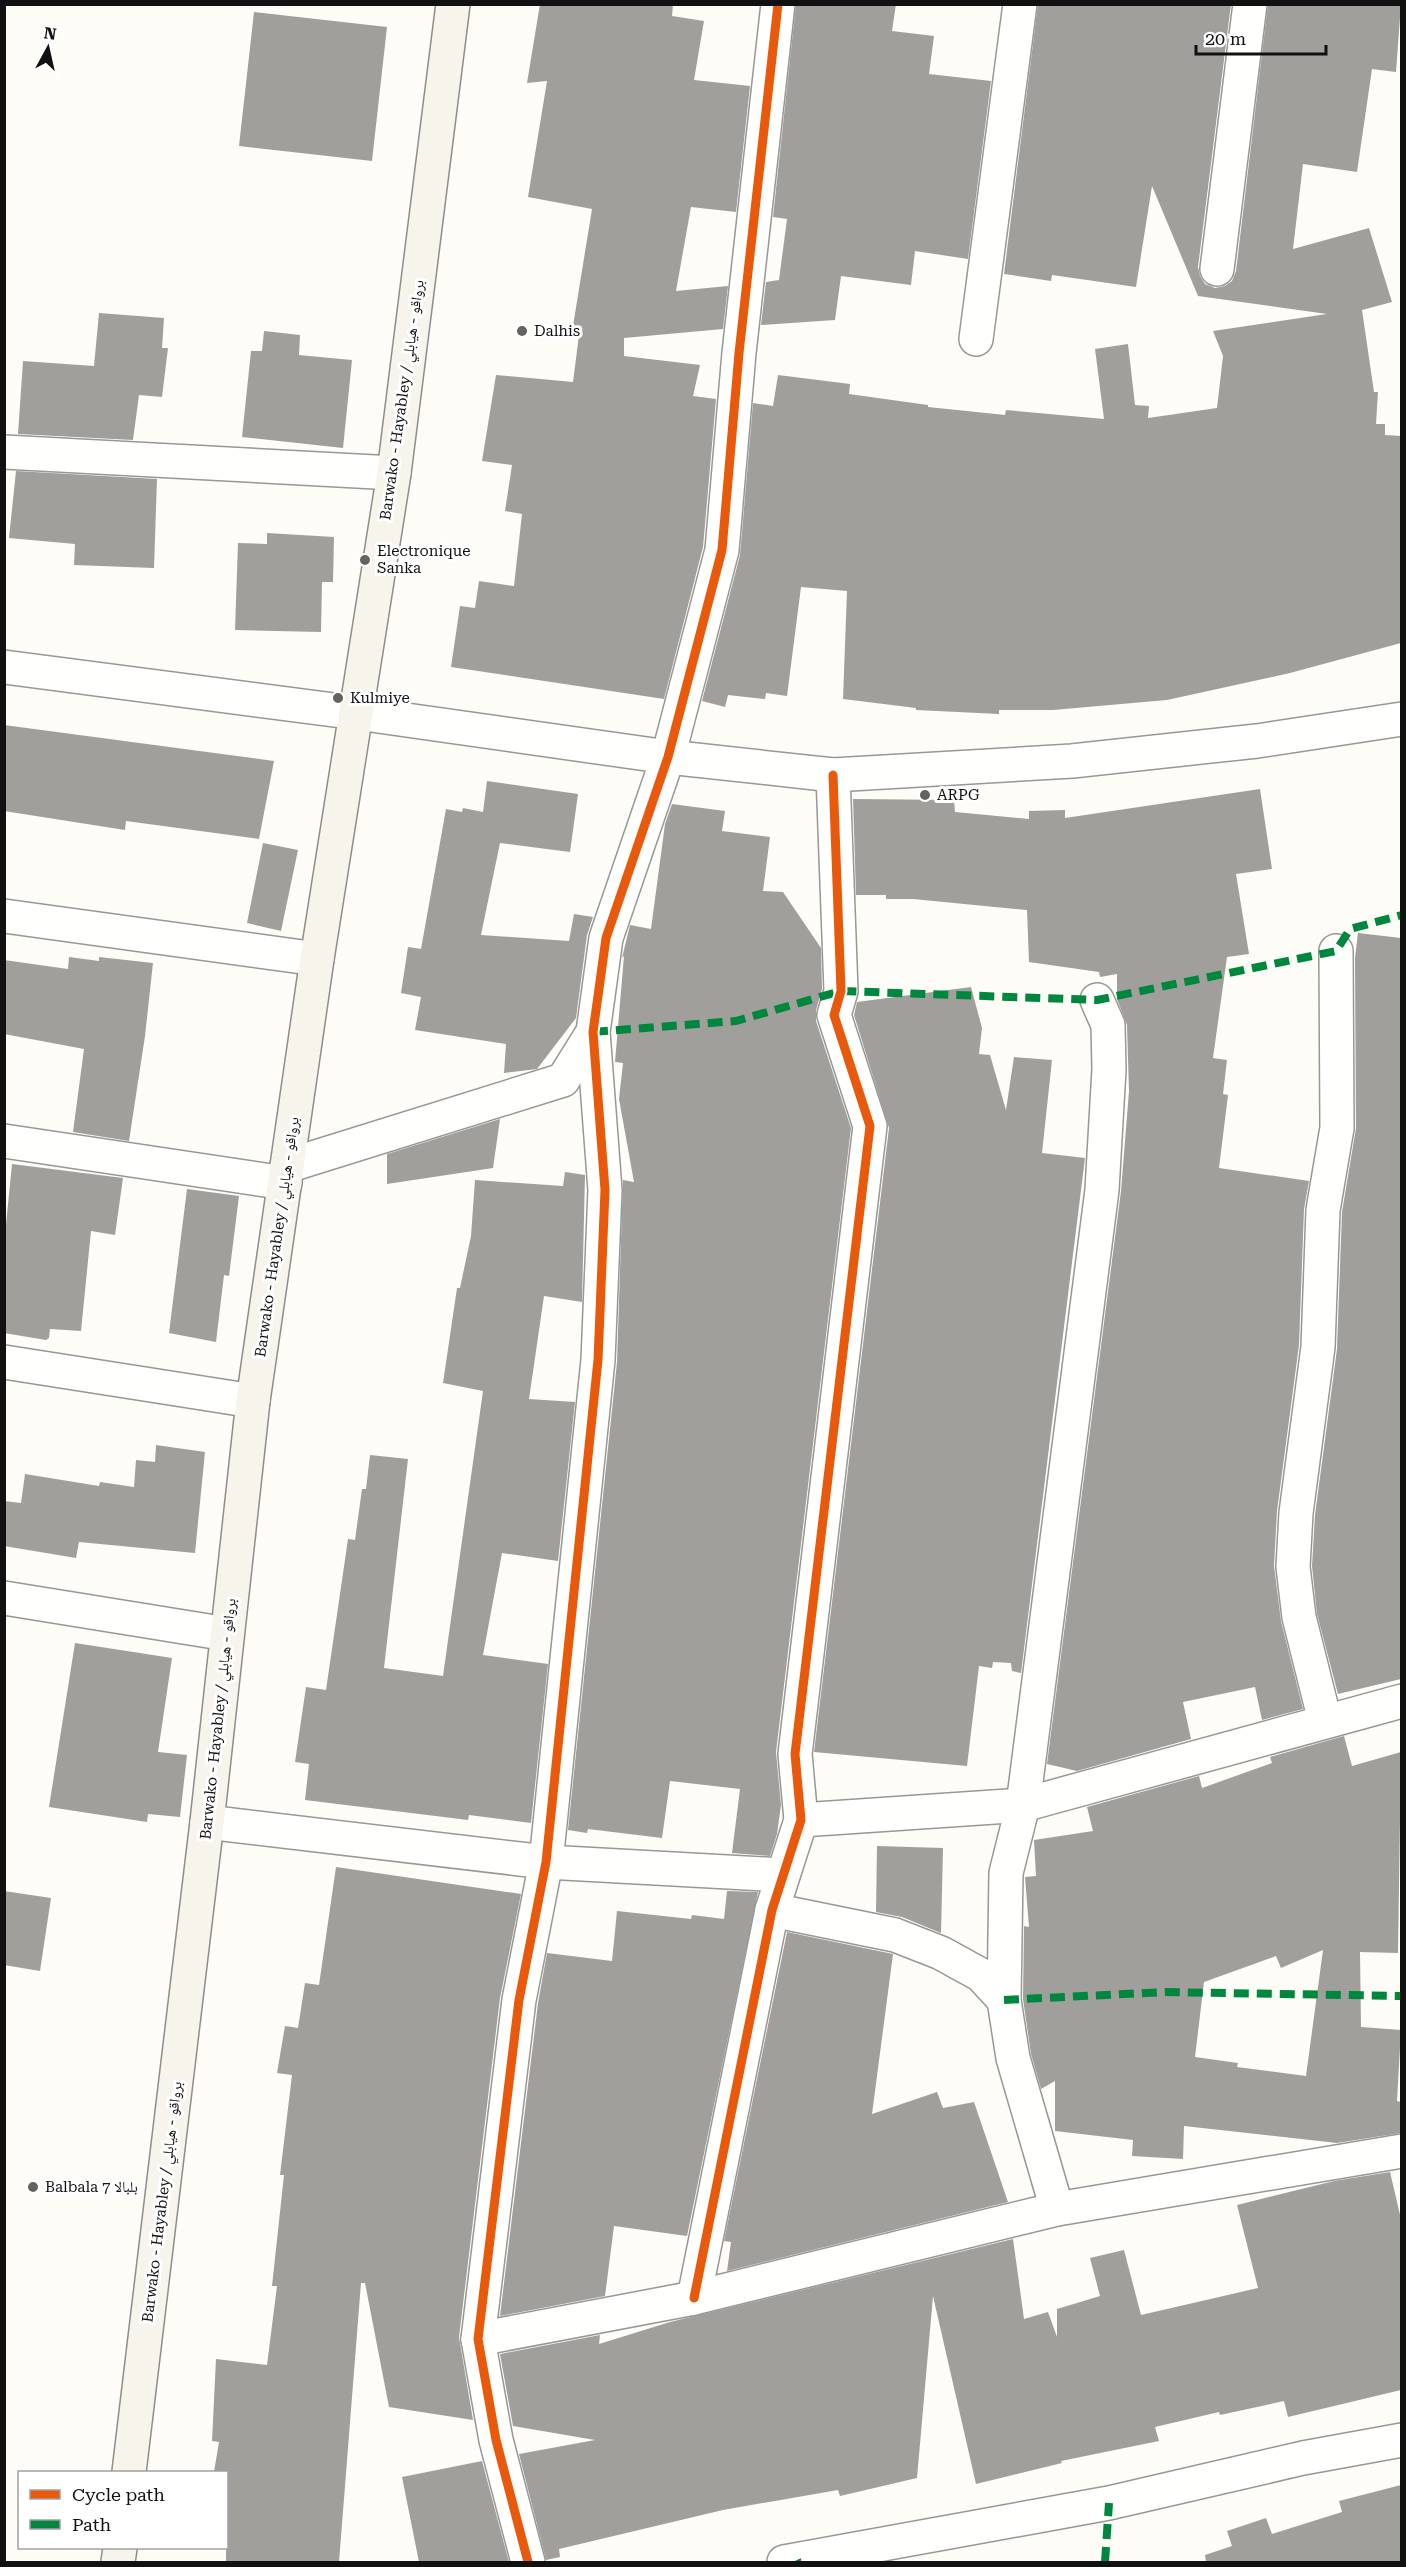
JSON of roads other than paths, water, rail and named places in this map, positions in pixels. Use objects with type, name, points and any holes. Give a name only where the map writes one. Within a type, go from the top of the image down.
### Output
[{"type":"main road","name":"Barwako - Hayabley / برواقو - هيابلي","points":[[129,2471],[207,1822],[253,1401],[317,959],[394,473],[449,5]]},
{"type":"street","points":[[528,2562],[496,2440],[478,2339],[519,2000],[546,1862],[598,1360],[605,1190],[593,1032],[606,938],[668,757],[722,550],[740,341],[778,4]]},
{"type":"street","points":[[976,339],[1020,4]]},
{"type":"street","points":[[1217,269],[1250,4]]},
{"type":"street","points":[[4,452],[394,473]]},
{"type":"street","points":[[4,668],[357,713],[668,757],[833,775],[1072,761],[1257,741],[1401,720]]},
{"type":"street","points":[[694,2298],[772,1910],[801,1820],[795,1754],[870,1126],[834,1015],[841,991],[833,775]]},
{"type":"street","points":[[4,916],[317,959]]},
{"type":"street","points":[[1325,1721],[1299,1617],[1293,1567],[1296,1513],[1318,1347],[1323,1210],[1337,1128],[1336,951]]},
{"type":"street","points":[[1057,2209],[1013,2058],[1004,2000],[1006,1873],[1023,1805],[1102,1190],[1109,1069],[1108,1024],[1097,1000]]},
{"type":"street","points":[[4,1141],[286,1175],[562,1080],[593,1032]]},
{"type":"street","points":[[4,1362],[253,1401]]},
{"type":"street","points":[[4,1598],[227,1634]]},
{"type":"street","points":[[801,1820],[1023,1805],[1401,1701]]},
{"type":"street","points":[[207,1822],[546,1862],[782,1875]]},
{"type":"street","points":[[772,1910],[895,1935],[941,1953],[981,1975],[1004,2000]]},
{"type":"street","points":[[478,2339],[694,2298],[1057,2209],[1401,2151]]},
{"type":"street","points":[[784,2562],[1109,2504],[1304,2458],[1401,2439]]},
{"type":"place","name":"Dalhis","points":[[522,331]]},
{"type":"place","name":"Electronique Sanka","points":[[365,560]]},
{"type":"place","name":"Kulmiye","points":[[338,698]]},
{"type":"place","name":"ARPG","points":[[925,795]]},
{"type":"place","name":"Balbala 7 بلبالا","points":[[33,2187]]}]
